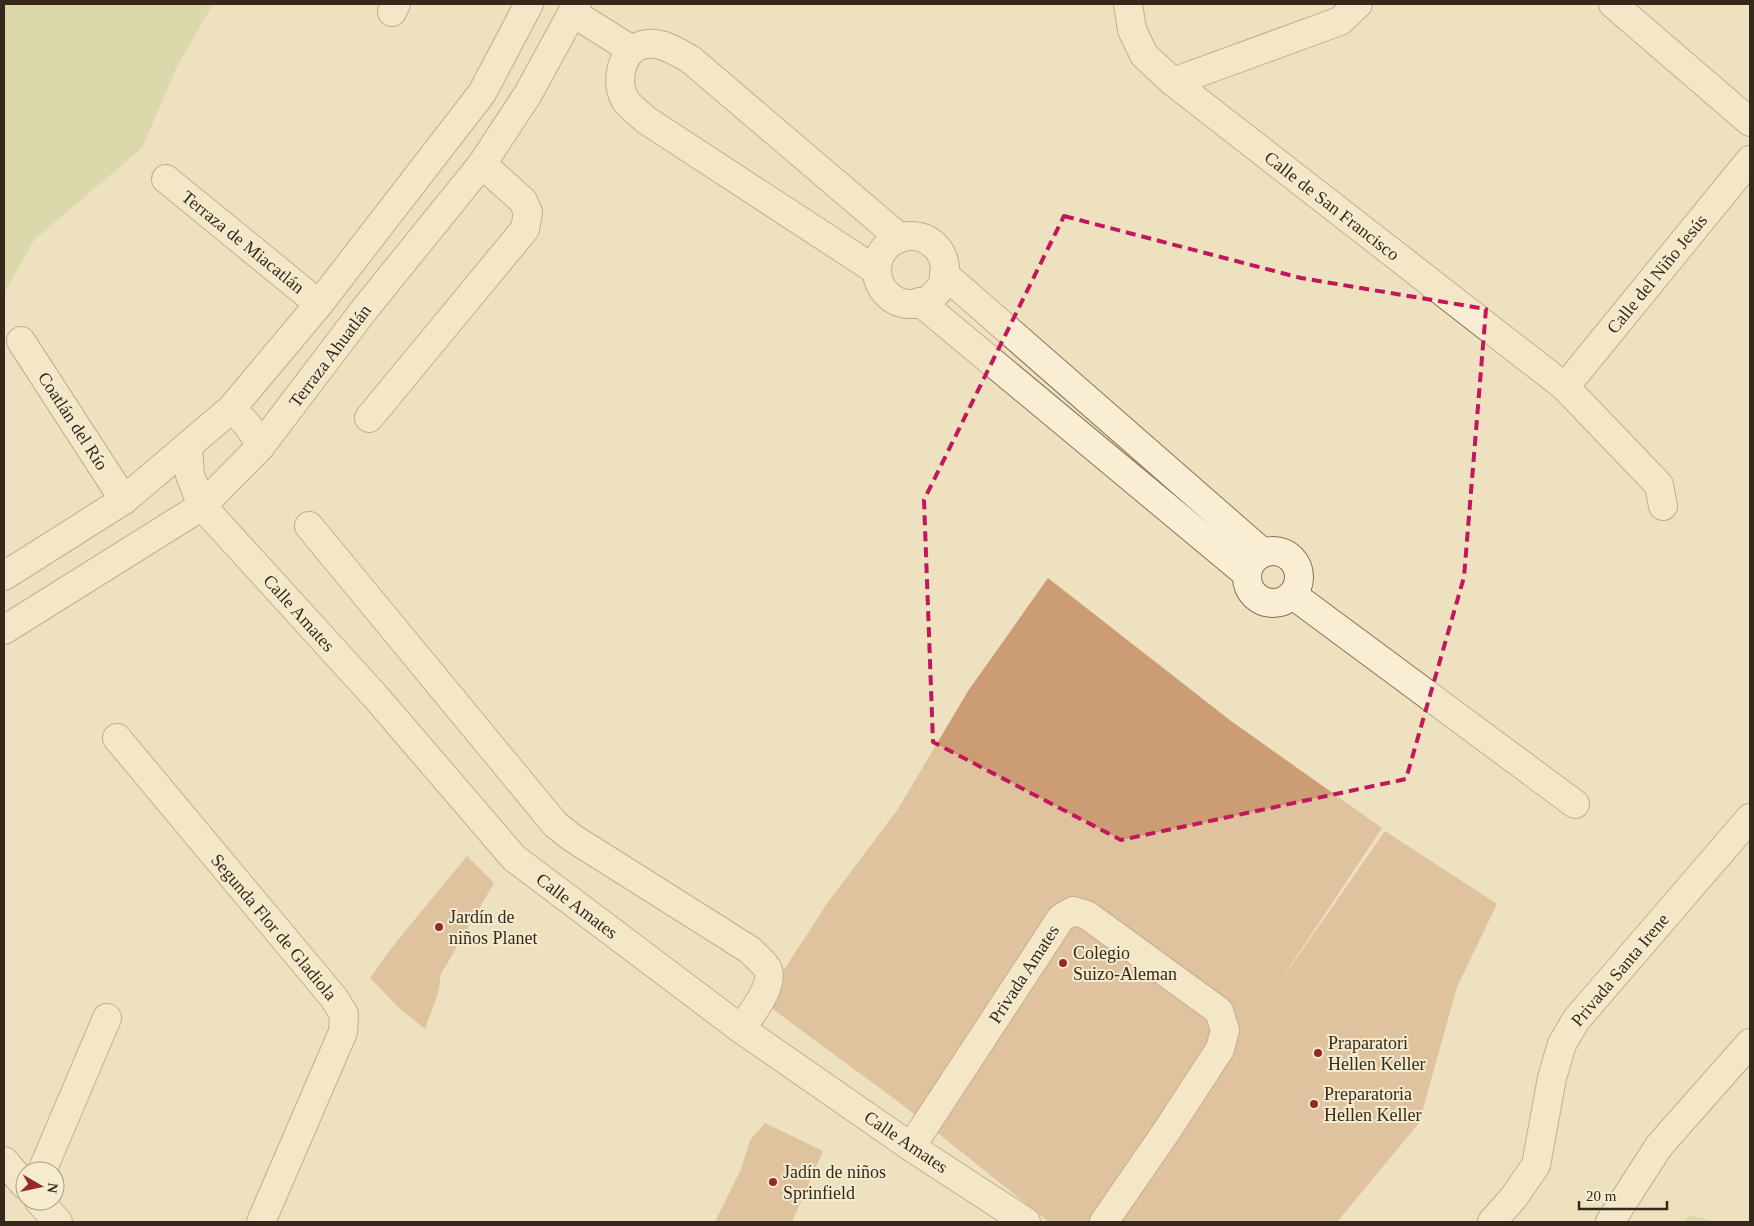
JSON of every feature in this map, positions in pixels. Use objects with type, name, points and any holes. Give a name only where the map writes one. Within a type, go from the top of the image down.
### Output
[{"type":"street","points":[[4,576],[124,500],[231,408],[319,304],[482,93],[529,4]]},
{"type":"street","name":"Calle de San Francisco","points":[[1128,4],[1132,30],[1144,55],[1173,82],[1565,387],[1659,485],[1663,506]]},
{"type":"street","points":[[1173,82],[1340,21],[1358,4]]},
{"type":"street","points":[[1613,4],[1750,122]]},
{"type":"street","points":[[572,15],[628,57]]},
{"type":"street","name":"Terraza Ahuatlán","points":[[4,630],[202,506],[260,448],[364,310],[482,164],[528,94],[572,15]]},
{"type":"street","points":[[877,272],[646,120],[626,100],[622,88],[621,74],[628,57],[642,45],[660,45],[666,46],[690,59],[900,238]]},
{"type":"street","name":"Calle del Niño Jesús","points":[[1565,387],[1750,160]]},
{"type":"street","points":[[369,418],[525,229],[528,212],[523,201],[482,164]]},
{"type":"street","name":"Terraza de Miacatlán","points":[[166,179],[319,304]]},
{"type":"street","points":[[911,236],[922,238],[940,252],[944,262],[942,284],[937,292],[920,302],[910,304],[891,298],[879,282],[877,272],[878,260],[890,243],[900,238],[911,236]]},
{"type":"street","points":[[944,274],[1255,563]]},
{"type":"street","points":[[920,302],[1255,563]]},
{"type":"street","name":"Coatlán del Río","points":[[21,341],[124,500]]},
{"type":"street","points":[[231,408],[246,421],[256,437],[260,448]]},
{"type":"street","points":[[188,446],[190,475],[202,506]]},
{"type":"street","name":"Calle Amates","points":[[202,506],[375,696],[514,858],[741,1030],[911,1147],[1026,1222]]},
{"type":"street","points":[[309,526],[555,824],[586,846],[750,950],[767,968],[770,976],[767,985],[741,1030]]},
{"type":"street","points":[[1272,551],[1288,556],[1295,562],[1300,579],[1293,595],[1287,600],[1270,604],[1262,602],[1255,597],[1247,582],[1255,563],[1272,551]]},
{"type":"street","points":[[1293,595],[1574,804]]},
{"type":"street","name":"Segunda Flor de Gladiola","points":[[117,738],[328,990],[344,1014],[343,1032],[261,1222]]},
{"type":"street","name":"Privada Santa Irene","points":[[1492,1222],[1514,1197],[1536,1165],[1552,1078],[1562,1044],[1576,1020],[1750,818]]},
{"type":"street","name":"Privada Amates","points":[[911,1147],[1061,918],[1073,911],[1086,915],[1219,1011],[1225,1030],[1220,1049],[1104,1222]]},
{"type":"street","points":[[46,1161],[108,1018]]},
{"type":"street","points":[[1610,1222],[1659,1146],[1750,1043]]},
{"type":"street","points":[[4,1160],[15,1173]]},
{"type":"street","points":[[48,1211],[58,1222]]},
{"type":"highlighted area","points":[[1064,216],[1301,278],[1486,309],[1464,577],[1406,779],[1121,840],[933,742],[924,500]]},
{"type":"green space","points":[[4,4],[213,4],[178,65],[142,148],[34,240],[4,293]]},
{"type":"green space","points":[[1689,1215],[1718,1222],[1684,1222]]},
{"type":"building","points":[[1048,578],[1231,721],[1382,828],[1273,992],[1385,831],[1497,904],[1457,987],[1419,1123],[1337,1222],[1049,1222],[900,1103],[763,1002],[828,902],[898,809],[968,691]]},
{"type":"building","name":"Jardín de niños Planet","points":[[467,856],[494,883],[441,974],[438,993],[425,1029],[399,1008],[370,978],[393,946]]},
{"type":"building","name":"Jadín de niños Sprinfield","points":[[765,1123],[823,1151],[792,1222],[715,1222],[741,1169],[750,1140]]},
{"type":"place","name":"Jardín de niños Planet","points":[[439,927]]},
{"type":"place","name":"Colegio Suizo-Aleman","points":[[1063,963]]},
{"type":"place","name":"Praparatori Hellen Keller","points":[[1318,1053]]},
{"type":"place","name":"Preparatoria Hellen Keller","points":[[1314,1104]]},
{"type":"place","name":"Jadín de niños Sprinfield","points":[[773,1182]]}]
